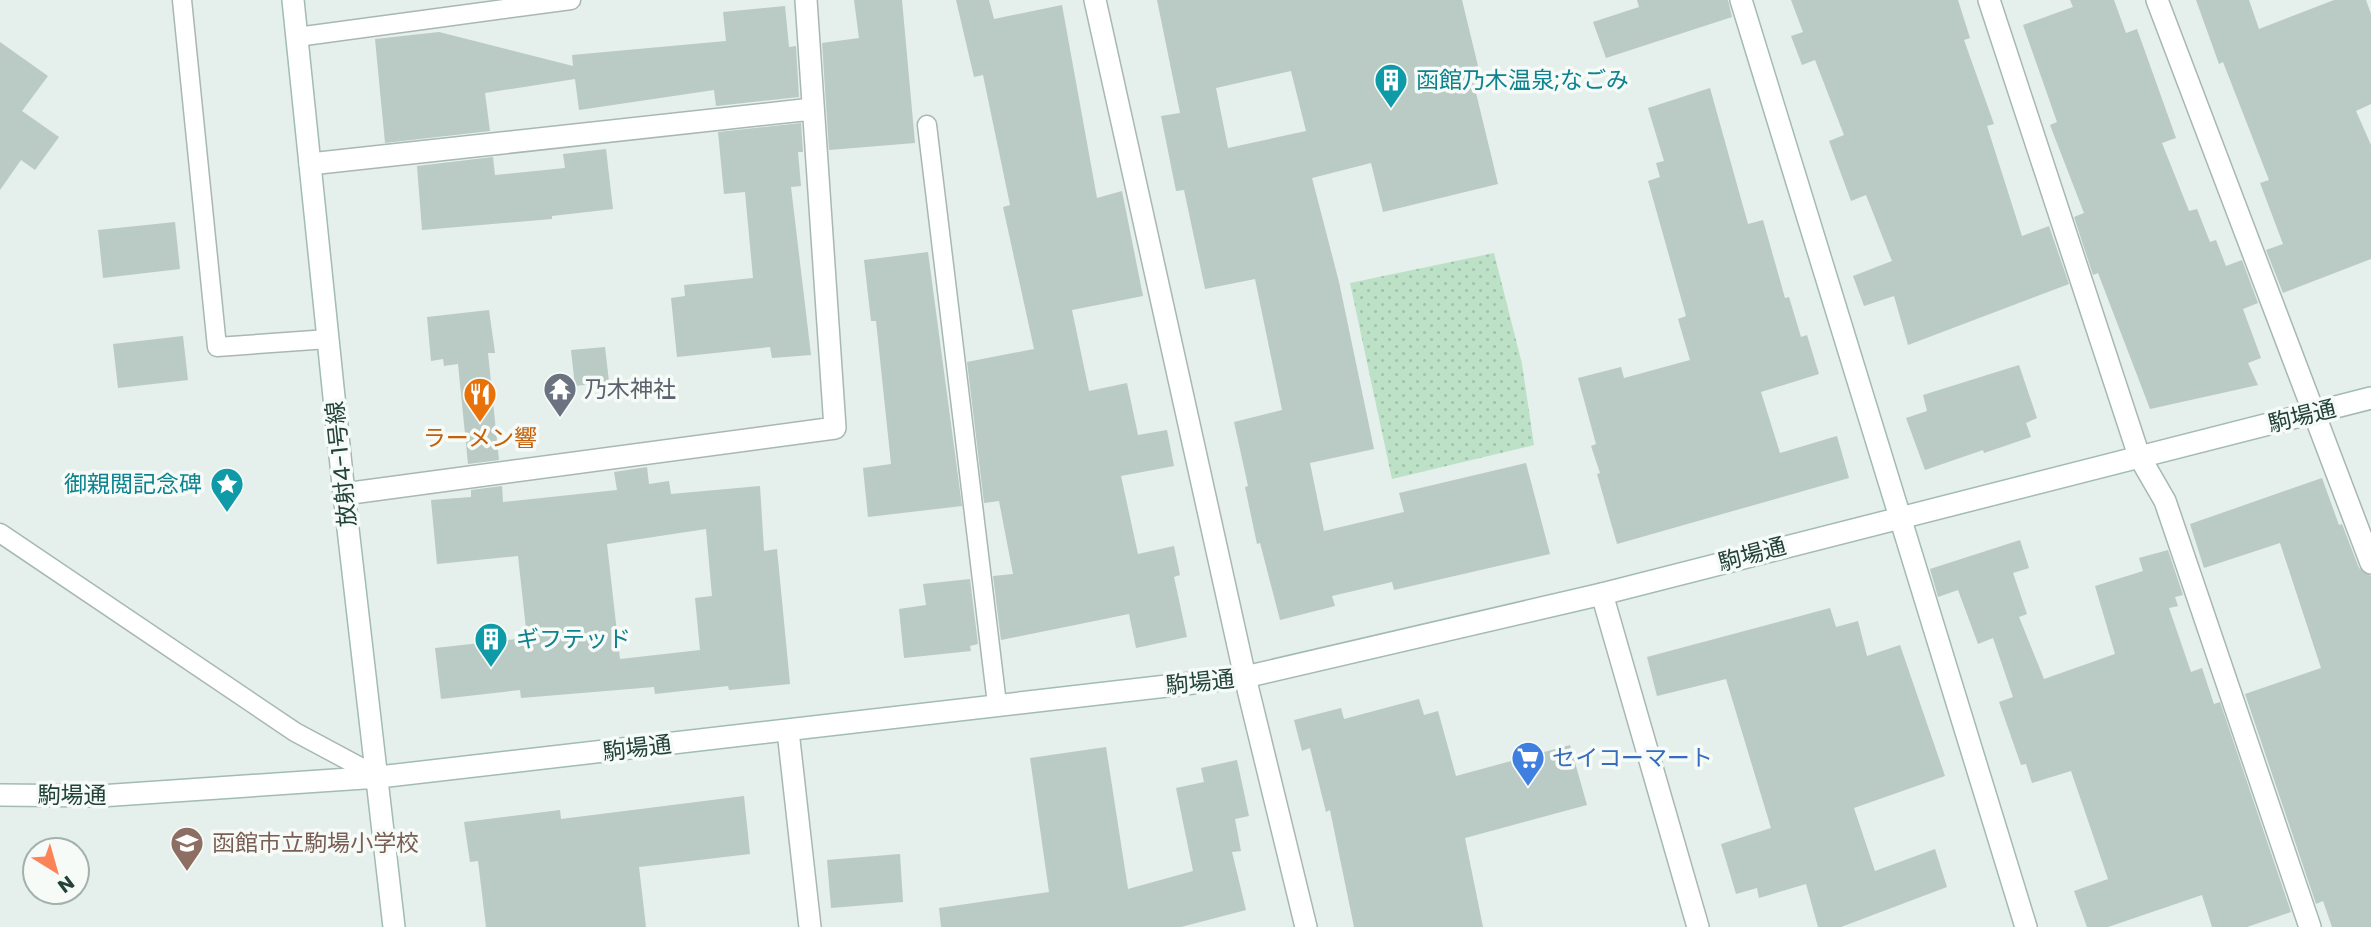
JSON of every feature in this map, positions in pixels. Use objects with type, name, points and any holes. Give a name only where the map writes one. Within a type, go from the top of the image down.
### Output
[{"type":"street","name":"放射4-1号線","points":[[293,0],[344,494],[379,777],[394,927]]},
{"type":"street","points":[[344,494],[835,428],[806,0]]},
{"type":"street","points":[[1095,0],[1245,677],[1306,927]]},
{"type":"street","points":[[1741,0],[2026,927]]},
{"type":"street","points":[[1989,0],[2139,456],[2165,501],[2310,927]]},
{"type":"street","points":[[2157,0],[2371,563]]},
{"type":"street","points":[[310,164],[812,109]]},
{"type":"street","name":"駒場通","points":[[0,795],[127,794],[379,777],[1245,677],[1602,594],[2371,398]]},
{"type":"street","points":[[1602,594],[1698,927]]},
{"type":"street","points":[[788,731],[810,927]]},
{"type":"lane","points":[[182,0],[217,347],[328,339]]},
{"type":"lane","points":[[297,37],[571,0]]},
{"type":"lane","points":[[927,125],[997,704]]},
{"type":"lane","points":[[0,533],[295,732],[379,777]]},
{"type":"green space","points":[[1494,253],[1522,364],[1534,445],[1392,479],[1350,283]]},
{"type":"building","points":[[854,0],[902,0],[915,143],[829,150],[822,43],[859,38]]},
{"type":"building","points":[[956,0],[989,0],[994,19],[1062,5],[1097,198],[1122,191],[1143,296],[1072,310],[1089,391],[1127,383],[1138,435],[1167,430],[1174,466],[1121,476],[1138,554],[1174,546],[1180,575],[1174,577],[1187,637],[1136,648],[1129,614],[1001,640],[993,576],[1013,574],[999,501],[984,503],[967,362],[1034,349],[1003,207],[1010,205],[983,75],[974,77]]},
{"type":"building","points":[[1157,0],[1462,0],[1478,66],[1470,68],[1498,184],[1383,212],[1371,163],[1312,178],[1339,282],[1374,449],[1310,463],[1324,531],[1404,512],[1399,493],[1526,463],[1550,554],[1394,590],[1392,582],[1332,596],[1335,606],[1280,620],[1260,543],[1257,544],[1234,422],[1282,410],[1255,279],[1205,289],[1184,190],[1176,191],[1161,116],[1180,113]],"holes":[[[1291,71],[1306,131],[1228,148],[1216,88]]]},
{"type":"building","points":[[1637,0],[1728,0],[1732,17],[1606,58],[1593,22],[1639,7]]},
{"type":"building","points":[[1791,0],[1958,0],[1970,38],[1964,40],[1994,124],[1987,126],[2022,236],[2049,226],[2069,284],[1908,345],[1894,296],[1864,306],[1853,276],[1892,261],[1866,195],[1851,201],[1829,141],[1844,135],[1815,60],[1802,65],[1791,36],[1803,32]]},
{"type":"building","points":[[2070,0],[2114,0],[2126,33],[2137,29],[2176,138],[2162,143],[2189,211],[2197,209],[2210,242],[2216,240],[2226,266],[2242,260],[2258,303],[2243,309],[2261,358],[2248,363],[2258,385],[2150,409],[2098,273],[2093,275],[2074,217],[2084,213],[2050,125],[2057,122],[2023,25],[2073,7]]},
{"type":"building","points":[[2196,0],[2249,0],[2259,29],[2334,0],[2366,0],[2371,14],[2371,104],[2356,111],[2371,145],[2371,259],[2283,293],[2266,250],[2283,244],[2260,183],[2269,180],[2223,62],[2219,64]]},
{"type":"building","points":[[785,6],[789,47],[796,46],[799,97],[716,106],[714,90],[579,110],[575,79],[485,93],[490,131],[385,143],[375,39],[439,32],[573,66],[572,55],[726,41],[723,12]]},
{"type":"building","points":[[0,42],[48,76],[22,111],[59,137],[35,170],[21,160],[0,190]]},
{"type":"building","points":[[1710,88],[1748,224],[1763,220],[1785,298],[1789,297],[1801,337],[1807,335],[1819,374],[1761,392],[1780,453],[1837,436],[1849,478],[1617,544],[1597,474],[1600,473],[1591,446],[1596,444],[1578,378],[1621,367],[1624,378],[1690,360],[1678,319],[1686,316],[1648,181],[1660,177],[1656,163],[1664,161],[1648,108]]},
{"type":"building","points":[[801,123],[803,152],[798,152],[801,186],[791,187],[811,355],[772,358],[770,347],[677,357],[671,298],[685,296],[684,285],[753,278],[745,192],[724,194],[718,132]]},
{"type":"building","points":[[606,149],[613,209],[552,216],[552,219],[422,230],[417,166],[493,157],[495,175],[565,168],[563,154]]},
{"type":"building","points":[[175,222],[180,269],[103,278],[98,230]]},
{"type":"building","points":[[928,252],[962,506],[868,517],[863,468],[891,464],[876,321],[871,321],[864,260]]},
{"type":"building","points":[[489,310],[495,353],[488,353],[499,460],[468,464],[458,364],[444,366],[443,359],[431,361],[427,317]]},
{"type":"building","points":[[183,336],[188,380],[118,388],[113,344]]},
{"type":"building","points":[[605,347],[609,382],[575,386],[571,350]]},
{"type":"building","points":[[2019,365],[2037,418],[2026,423],[2031,437],[1925,470],[1906,418],[1927,411],[1923,395]]},
{"type":"building","points":[[647,467],[649,484],[669,481],[671,494],[760,486],[764,551],[777,549],[790,684],[729,690],[728,686],[655,694],[654,687],[521,698],[520,690],[441,699],[435,648],[527,638],[518,556],[437,564],[431,500],[471,497],[471,490],[502,486],[503,502],[617,490],[614,472]],"holes":[[[706,529],[712,596],[695,598],[700,650],[620,659],[607,544]]]},
{"type":"building","points":[[2322,478],[2339,525],[2342,524],[2359,568],[2371,576],[2371,927],[2332,927],[2323,901],[2316,904],[2245,694],[2321,668],[2280,543],[2204,568],[2190,524]]},
{"type":"building","points":[[2020,540],[2029,568],[2013,573],[2027,614],[2019,617],[2044,679],[2115,654],[2095,586],[2143,571],[2139,558],[2168,550],[2183,595],[2175,597],[2178,606],[2169,608],[2191,672],[2202,668],[2214,704],[2220,702],[2291,912],[2247,927],[2212,927],[2202,895],[2108,927],[2087,927],[2074,891],[2108,879],[2071,771],[2032,783],[2026,764],[2021,765],[1999,702],[2013,697],[1993,638],[1978,644],[1958,590],[1938,597],[1930,569]]},
{"type":"building","points":[[970,579],[978,644],[970,646],[971,651],[904,658],[899,609],[926,605],[923,584]]},
{"type":"building","points":[[1830,608],[1836,627],[1858,621],[1867,656],[1900,645],[1945,776],[1854,808],[1875,871],[1935,849],[1947,887],[1841,927],[1818,927],[1806,884],[1759,898],[1757,888],[1736,894],[1721,844],[1771,828],[1726,679],[1657,696],[1647,657]]},
{"type":"building","points":[[1419,699],[1424,715],[1438,711],[1456,776],[1570,745],[1587,805],[1465,838],[1483,927],[1354,927],[1330,810],[1326,812],[1310,748],[1302,751],[1294,720],[1341,708],[1344,719]]},
{"type":"building","points":[[1106,747],[1128,889],[1193,871],[1176,788],[1204,782],[1201,768],[1237,760],[1249,816],[1235,819],[1241,851],[1232,852],[1246,910],[1181,927],[941,927],[939,908],[1049,892],[1030,758]]},
{"type":"building","points":[[744,796],[750,854],[639,867],[646,927],[486,927],[478,861],[470,862],[464,822],[560,810],[561,819]]},
{"type":"building","points":[[900,854],[903,902],[831,908],[827,860]]},
{"type":"place","name":"函館乃木温泉;なごみ","points":[[1391,110]]},
{"type":"place","name":"乃木神社","points":[[560,419]]},
{"type":"place","name":"ラーメン響","points":[[480,424]]},
{"type":"place","name":"御親閲記念碑","points":[[227,514]]},
{"type":"place","name":"ギフテッド","points":[[491,669]]},
{"type":"place","name":"セイコーマート","points":[[1528,788]]},
{"type":"place","name":"函館市立駒場小学校","points":[[187,873]]}]
